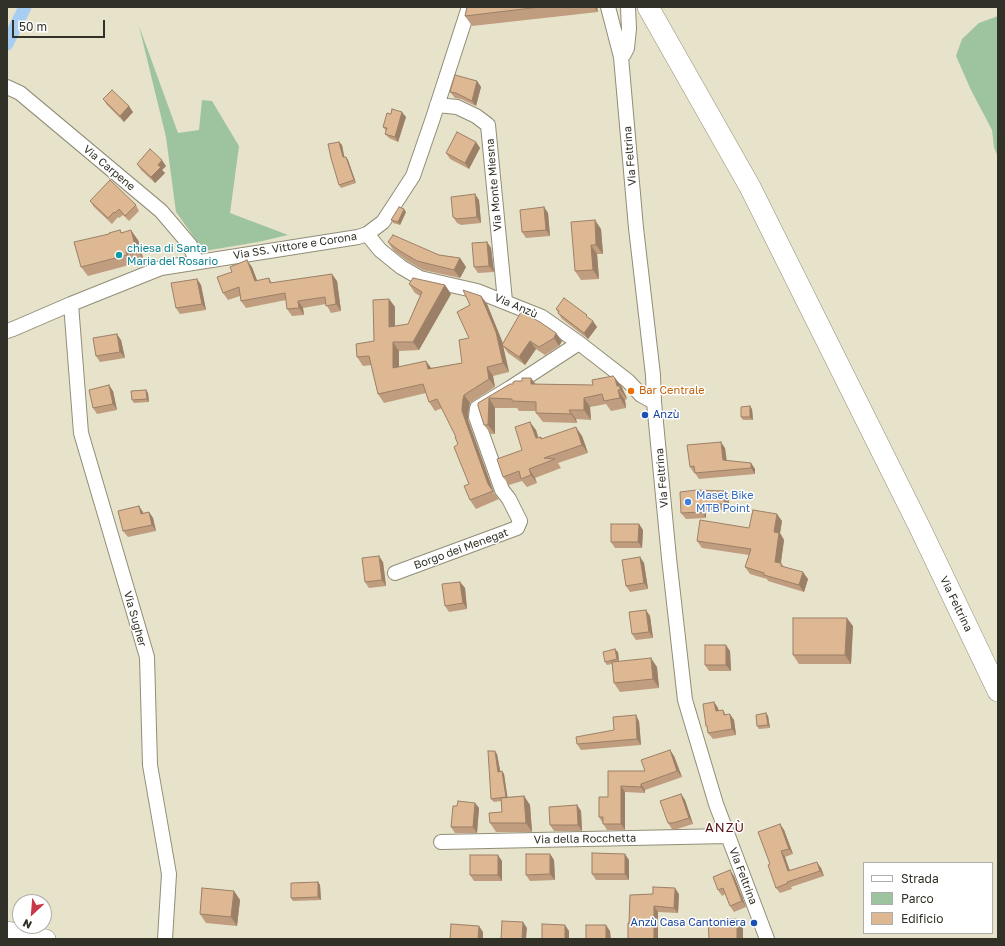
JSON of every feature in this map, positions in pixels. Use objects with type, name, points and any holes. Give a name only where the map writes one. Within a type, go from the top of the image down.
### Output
[{"type":"main road","name":"Via Feltrina","points":[[648,7],[750,187],[920,528],[998,691]]},
{"type":"street","name":"Via SS. Vittore e Corona","points":[[7,331],[161,268],[358,237],[367,234],[383,222],[413,176],[469,7]]},
{"type":"street","points":[[608,7],[621,57]]},
{"type":"street","name":"Via Feltrina","points":[[628,7],[629,29],[627,48],[621,57],[636,228],[653,375],[654,402],[669,558],[685,700],[716,804],[767,939]]},
{"type":"street","name":"Via Carpene","points":[[13,90],[161,211],[190,245],[196,262]]},
{"type":"street","name":"Via Monte Miesna","points":[[437,105],[456,107],[476,116],[488,125],[505,301]]},
{"type":"street","name":"Via Anzù","points":[[367,234],[380,250],[401,267],[420,278],[477,290],[542,317],[579,343],[628,381],[641,395],[654,402]]},
{"type":"street","name":"Via Sugher","points":[[71,304],[81,433],[147,658],[150,765],[169,874],[165,939]]},
{"type":"street","name":"Borgo dei Menegat","points":[[395,573],[517,528],[520,521],[502,490],[476,416],[476,408],[510,388],[579,343]]},
{"type":"street","name":"Via della Rocchetta","points":[[441,842],[728,836]]},
{"type":"street","points":[[7,931],[46,939]]},
{"type":"green space","points":[[998,16],[998,157],[994,147],[992,130],[971,90],[956,56],[962,39],[979,23]]},
{"type":"green space","points":[[139,26],[178,133],[199,130],[202,100],[212,101],[239,146],[230,213],[288,235],[258,242],[204,251],[176,212],[166,137]]},
{"type":"building","points":[[467,7],[540,7],[465,16]]},
{"type":"building","points":[[455,75],[477,81],[472,101],[456,93],[450,92]]},
{"type":"building","points":[[112,90],[129,106],[120,116],[103,99]]},
{"type":"building","points":[[392,109],[402,112],[395,137],[385,134],[387,128],[383,127],[387,113],[391,114]]},
{"type":"building","points":[[457,132],[476,142],[465,163],[446,153]]},
{"type":"building","points":[[339,142],[343,157],[346,157],[354,180],[339,185],[328,144]]},
{"type":"building","points":[[150,149],[162,160],[158,165],[161,167],[151,177],[137,164]]},
{"type":"building","points":[[110,180],[136,205],[125,216],[119,209],[108,218],[90,201]]},
{"type":"building","points":[[475,194],[477,217],[457,219],[453,217],[451,197]]},
{"type":"building","points":[[399,207],[404,209],[398,222],[391,220]]},
{"type":"building","points":[[544,207],[546,230],[522,232],[520,210]]},
{"type":"building","points":[[595,220],[596,245],[591,245],[593,270],[575,271],[571,222]]},
{"type":"building","points":[[120,230],[121,233],[131,230],[136,249],[126,251],[127,255],[81,267],[74,242]]},
{"type":"building","points":[[393,235],[439,255],[460,258],[454,270],[417,261],[388,242]]},
{"type":"building","points":[[487,242],[489,266],[474,267],[472,243]]},
{"type":"building","points":[[247,260],[255,281],[269,278],[270,283],[332,274],[336,304],[326,306],[325,297],[298,301],[299,308],[287,309],[285,293],[241,301],[239,287],[223,293],[217,277],[232,272],[230,267]]},
{"type":"building","points":[[413,278],[445,285],[413,342],[393,342],[393,368],[426,361],[428,369],[462,363],[459,340],[469,338],[457,312],[470,305],[463,290],[481,296],[496,332],[503,363],[487,367],[489,379],[464,395],[463,399],[462,411],[488,484],[493,491],[470,500],[464,486],[469,484],[454,447],[458,444],[456,437],[437,399],[429,402],[423,384],[378,394],[369,356],[357,357],[356,344],[374,341],[373,300],[389,299],[389,327],[408,324],[422,292],[409,284]]},
{"type":"building","points":[[197,279],[202,304],[176,308],[171,283]]},
{"type":"building","points":[[564,298],[593,321],[584,333],[558,313],[559,311],[556,309]]},
{"type":"building","points":[[521,312],[540,322],[556,333],[554,338],[539,347],[530,341],[519,357],[502,345]]},
{"type":"building","points":[[117,334],[120,352],[96,356],[93,338]]},
{"type":"building","points":[[613,376],[617,386],[620,386],[620,390],[618,390],[620,398],[604,401],[602,394],[584,398],[584,410],[569,410],[571,414],[536,413],[536,402],[489,398],[488,425],[484,425],[478,406],[478,403],[510,384],[513,384],[513,382],[522,381],[522,378],[531,378],[531,384],[593,385],[592,380]]},
{"type":"building","points":[[109,385],[113,404],[93,408],[89,390]]},
{"type":"building","points":[[146,390],[147,399],[132,400],[131,391]]},
{"type":"building","points":[[750,406],[750,417],[741,417],[741,407]]},
{"type":"building","points":[[530,422],[536,438],[541,437],[541,439],[576,427],[582,445],[544,458],[555,459],[529,469],[531,475],[521,479],[519,471],[503,477],[497,459],[522,450],[515,427]]},
{"type":"building","points":[[721,442],[723,460],[751,463],[751,468],[695,473],[694,466],[690,467],[687,445]]},
{"type":"building","points":[[697,490],[725,491],[724,504],[701,504],[702,512],[681,513],[680,492]]},
{"type":"building","points":[[139,506],[141,514],[149,512],[152,525],[123,531],[118,511]]},
{"type":"building","points":[[753,510],[777,514],[774,532],[779,533],[775,562],[781,563],[781,566],[803,572],[799,585],[764,575],[764,573],[745,567],[751,549],[697,541],[700,520],[749,528]]},
{"type":"building","points":[[611,524],[639,524],[638,542],[611,542]]},
{"type":"building","points":[[379,556],[382,580],[365,582],[362,558]]},
{"type":"building","points":[[640,557],[644,583],[626,586],[622,560]]},
{"type":"building","points":[[460,582],[463,603],[445,606],[442,584]]},
{"type":"building","points":[[646,610],[649,632],[632,634],[629,612]]},
{"type":"building","points":[[793,618],[847,618],[845,655],[793,655]]},
{"type":"building","points":[[705,645],[726,645],[726,665],[705,665]]},
{"type":"building","points":[[615,649],[617,659],[605,662],[603,652]]},
{"type":"building","points":[[651,658],[653,679],[614,683],[612,662]]},
{"type":"building","points":[[714,702],[716,711],[723,710],[724,715],[730,714],[732,729],[708,733],[703,704]]},
{"type":"building","points":[[766,713],[768,725],[757,726],[756,715]]},
{"type":"building","points":[[636,715],[637,739],[577,744],[576,737],[614,730],[613,717]]},
{"type":"building","points":[[670,750],[677,771],[641,784],[641,787],[621,786],[621,824],[603,824],[603,817],[599,817],[599,797],[608,797],[608,771],[645,771],[641,760]]},
{"type":"building","points":[[488,751],[495,751],[498,772],[502,771],[506,797],[491,799]]},
{"type":"building","points":[[681,794],[689,818],[668,823],[660,801]]},
{"type":"building","points":[[524,796],[526,823],[490,823],[489,813],[502,812],[501,798]]},
{"type":"building","points":[[458,801],[475,803],[473,827],[451,827],[453,806],[457,806]]},
{"type":"building","points":[[577,805],[578,825],[550,825],[549,807]]},
{"type":"building","points":[[780,824],[789,849],[781,851],[788,871],[817,862],[820,871],[787,882],[788,883],[776,888],[768,865],[770,864],[758,832]]},
{"type":"building","points":[[592,853],[625,854],[625,874],[592,874]]},
{"type":"building","points":[[526,854],[550,854],[550,874],[526,875]]},
{"type":"building","points":[[470,855],[498,855],[498,875],[470,875]]},
{"type":"building","points":[[730,870],[742,901],[730,906],[723,888],[718,890],[713,877]]},
{"type":"building","points":[[318,882],[318,897],[291,898],[291,883]]},
{"type":"building","points":[[653,887],[675,888],[674,908],[654,906],[654,939],[628,939],[630,895],[653,894]]},
{"type":"building","points":[[202,888],[234,891],[231,917],[200,914]]},
{"type":"building","points":[[737,919],[737,939],[709,939],[708,920]]},
{"type":"building","points":[[502,921],[523,922],[522,939],[501,939]]},
{"type":"building","points":[[451,924],[479,926],[478,939],[450,939]]},
{"type":"building","points":[[542,924],[565,925],[565,939],[542,939]]},
{"type":"building","points":[[586,925],[606,925],[606,939],[586,939]]},
{"type":"waterway","points":[[7,44],[25,7]]},
{"type":"place","name":"chiesa di Santa Maria del Rosario","points":[[119,255]]},
{"type":"place","name":"Bar Centrale","points":[[631,391]]},
{"type":"place","name":"Anzù","points":[[645,415]]},
{"type":"place","name":"Maset Bike MTB Point","points":[[688,502]]},
{"type":"place","name":"Anzù Casa Cantoniera","points":[[754,923]]},
{"type":"district","name":"ANZÙ","points":[[725,828]]}]
